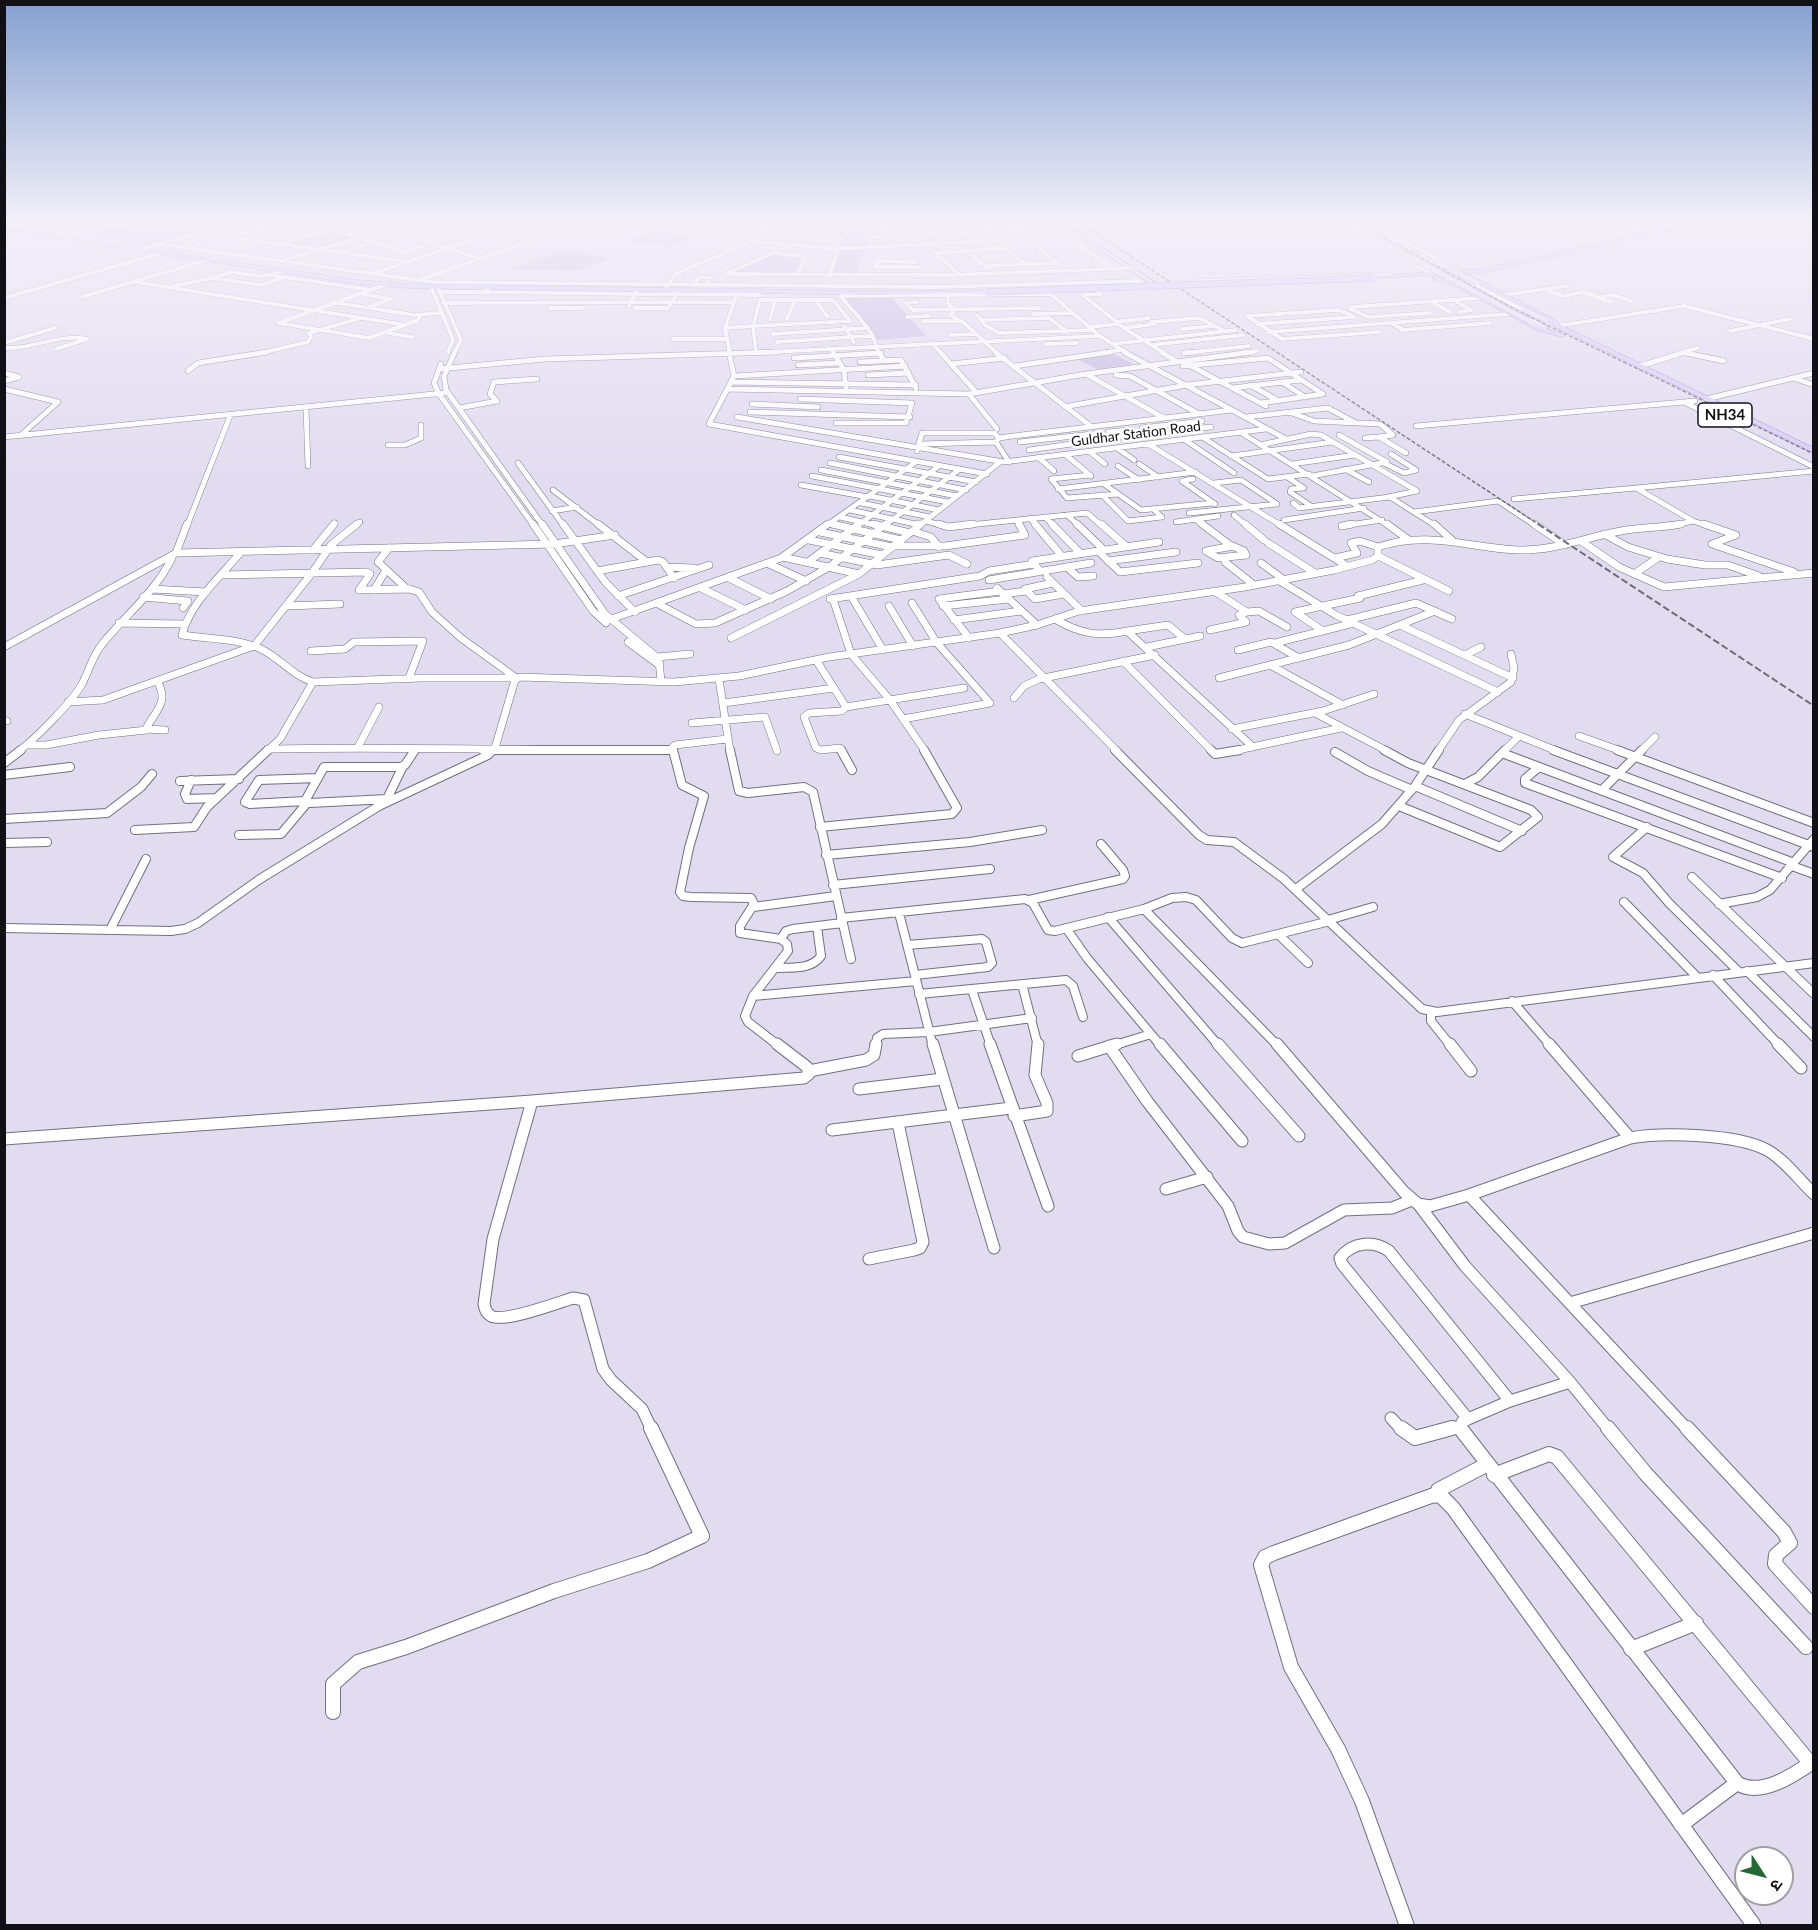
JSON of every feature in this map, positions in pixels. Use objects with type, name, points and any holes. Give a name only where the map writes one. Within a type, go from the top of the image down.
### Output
[{"type":"highway","points":[[1501,310],[1561,339],[1589,341]]},
{"type":"highway","points":[[1532,310],[1555,322],[1556,325]]},
{"type":"highway","points":[[1532,324],[1545,324]]},
{"type":"highway","name":"NH34","points":[[1545,324],[1695,401],[1814,458]]},
{"type":"highway","name":"NH34","points":[[1556,325],[1814,451]]},
{"type":"main road","points":[[1506,310],[1532,324]]},
{"type":"main road","points":[[1520,310],[1545,324]]},
{"type":"main road","name":"NH34","points":[[1545,324],[1556,325]]},
{"type":"street","points":[[314,310],[406,325]]},
{"type":"street","points":[[314,310],[279,323],[369,338],[418,320],[421,315]]},
{"type":"street","points":[[384,310],[421,315],[442,313]]},
{"type":"street","points":[[441,310],[453,340],[434,383],[439,394],[488,458],[546,544],[607,621],[649,659],[658,661],[690,654]]},
{"type":"street","points":[[447,310],[460,340],[445,369],[442,381],[447,393],[607,621]]},
{"type":"street","points":[[731,310],[725,328],[731,354],[733,379],[709,424],[987,474]]},
{"type":"street","points":[[756,310],[752,326],[756,353]]},
{"type":"street","points":[[775,310],[774,335],[781,352]]},
{"type":"street","points":[[754,346],[774,335],[787,319],[791,310]]},
{"type":"street","points":[[823,310],[828,317]]},
{"type":"street","points":[[841,310],[850,321],[847,332],[856,347]]},
{"type":"street","points":[[852,310],[870,332],[884,360]]},
{"type":"street","points":[[914,310],[977,315],[1072,313]]},
{"type":"street","points":[[952,310],[983,340],[1034,382],[1069,406],[1092,427]]},
{"type":"street","points":[[906,317],[1004,310]]},
{"type":"street","points":[[1069,310],[1121,350],[1286,439]]},
{"type":"street","points":[[1101,310],[1124,328],[1176,361]]},
{"type":"street","points":[[1341,310],[1246,316],[1282,339],[1379,332],[1342,310]]},
{"type":"street","points":[[1354,310],[1365,316],[1385,316],[1470,310]]},
{"type":"street","points":[[1374,310],[1385,316]]},
{"type":"street","points":[[1517,310],[1545,324]]},
{"type":"street","points":[[1528,310],[1556,325],[1657,310]]},
{"type":"street","points":[[1700,310],[1814,339]]},
{"type":"street","points":[[1269,332],[1508,314]]},
{"type":"street","points":[[977,315],[985,325],[996,332],[1091,328],[1149,318]]},
{"type":"street","points":[[787,319],[845,316]]},
{"type":"street","points":[[1390,322],[1403,330],[1490,324],[1476,316]]},
{"type":"street","points":[[188,371],[198,363],[262,353],[308,342],[311,337],[309,333],[363,317]]},
{"type":"street","points":[[1257,324],[1354,317]]},
{"type":"street","points":[[1176,336],[1151,322],[1202,318],[1224,331]]},
{"type":"street","points":[[968,327],[1024,319],[1052,319],[1065,330]]},
{"type":"street","points":[[1024,319],[1040,338]]},
{"type":"street","points":[[1184,319],[1198,327]]},
{"type":"street","points":[[1317,319],[1329,327]]},
{"type":"street","points":[[1730,331],[1790,319]]},
{"type":"street","points":[[981,320],[1012,321]]},
{"type":"street","points":[[1168,320],[1191,334]]},
{"type":"street","points":[[920,321],[963,322]]},
{"type":"street","points":[[1012,321],[1019,332]]},
{"type":"street","points":[[1293,321],[1305,329]]},
{"type":"street","points":[[1279,322],[1291,330]]},
{"type":"street","points":[[1124,328],[1155,324]]},
{"type":"street","points":[[725,328],[752,326],[774,335],[815,337],[847,332],[870,332]]},
{"type":"street","points":[[752,326],[774,335],[815,337],[847,332],[870,332]]},
{"type":"street","points":[[1140,326],[1159,338]]},
{"type":"street","points":[[1182,329],[1214,326]]},
{"type":"street","points":[[4,345],[55,328]]},
{"type":"street","points":[[1112,344],[1236,330]]},
{"type":"street","points":[[386,332],[412,337]]},
{"type":"street","points":[[774,335],[815,337],[847,332],[870,332]]},
{"type":"street","points":[[951,335],[976,334]]},
{"type":"street","points":[[795,335],[801,351]]},
{"type":"street","points":[[1151,345],[1243,335]]},
{"type":"street","points":[[4,336],[42,344]]},
{"type":"street","points":[[4,345],[19,350],[71,336],[87,339],[56,349]]},
{"type":"street","points":[[831,349],[1100,336]]},
{"type":"street","points":[[728,389],[969,394],[1034,382],[1054,382],[1086,374],[1147,365],[1258,352],[1235,336]]},
{"type":"street","points":[[439,369],[546,359],[801,351],[815,337]]},
{"type":"street","points":[[815,337],[831,349],[844,370],[847,384],[832,434],[821,444]]},
{"type":"street","points":[[673,339],[728,339]]},
{"type":"street","points":[[932,343],[976,392]]},
{"type":"street","points":[[936,349],[1077,343]]},
{"type":"street","points":[[1048,344],[1063,358]]},
{"type":"street","points":[[1169,344],[1204,365]]},
{"type":"street","points":[[1184,353],[1249,346]]},
{"type":"street","points":[[1640,366],[1697,348]]},
{"type":"street","points":[[1015,366],[1121,350]]},
{"type":"street","points":[[790,351],[805,383]]},
{"type":"street","points":[[1684,352],[1724,361]]},
{"type":"street","points":[[794,358],[881,353]]},
{"type":"street","points":[[857,355],[871,384]]},
{"type":"street","points":[[813,357],[816,364]]},
{"type":"street","points":[[1156,369],[1266,357],[1323,394],[1261,403]]},
{"type":"street","points":[[951,364],[1005,358]]},
{"type":"street","points":[[860,362],[901,360],[916,385],[916,394]]},
{"type":"street","points":[[798,365],[838,363]]},
{"type":"street","points":[[1191,365],[1276,413]]},
{"type":"street","points":[[733,379],[780,373],[905,366]]},
{"type":"street","points":[[776,367],[780,373],[781,382]]},
{"type":"street","points":[[1069,406],[1187,385],[1301,372]]},
{"type":"street","points":[[4,373],[19,377],[4,381]]},
{"type":"street","points":[[868,375],[909,373]]},
{"type":"street","points":[[1706,399],[1814,373]]},
{"type":"street","points":[[889,374],[896,385]]},
{"type":"street","points":[[1086,374],[1164,418]]},
{"type":"street","points":[[1093,378],[1126,375],[1199,414]]},
{"type":"street","points":[[1792,378],[1814,385]]},
{"type":"street","points":[[459,408],[497,402],[490,394],[494,382],[537,379]]},
{"type":"street","points":[[733,379],[916,385]]},
{"type":"street","points":[[1232,388],[1301,380]]},
{"type":"street","points":[[1282,382],[1305,397]]},
{"type":"street","points":[[1250,385],[1279,401]]},
{"type":"street","points":[[4,389],[58,402],[21,435]]},
{"type":"street","points":[[746,419],[760,390]]},
{"type":"street","points":[[797,405],[804,391]]},
{"type":"street","points":[[4,437],[447,393]]},
{"type":"street","points":[[969,394],[997,429]]},
{"type":"street","points":[[800,399],[912,403],[910,417],[904,424],[836,423]]},
{"type":"street","points":[[811,430],[821,400]]},
{"type":"street","points":[[863,415],[867,400]]},
{"type":"street","points":[[1416,426],[1695,401]]},
{"type":"street","points":[[1684,402],[1814,469]]},
{"type":"street","points":[[752,404],[818,406]]},
{"type":"street","points":[[306,408],[308,466]]},
{"type":"street","points":[[1246,417],[1328,408],[1357,423]]},
{"type":"street","points":[[737,417],[832,434],[920,446],[998,440],[1013,436],[1232,410]]},
{"type":"street","points":[[750,412],[910,417]]},
{"type":"street","points":[[1289,412],[1314,421],[1380,424],[1394,435],[1365,438]]},
{"type":"street","points":[[1193,415],[1224,434]]},
{"type":"street","points":[[4,763],[28,745],[68,702],[82,684],[93,656],[119,623],[167,571],[230,416]]},
{"type":"street","points":[[1720,420],[1733,418]]},
{"type":"street","points":[[1172,420],[1186,430]]},
{"type":"street","points":[[1157,421],[1171,432]]},
{"type":"street","points":[[1108,432],[1202,421]]},
{"type":"street","points":[[1137,423],[1162,442]]},
{"type":"street","points":[[388,445],[401,446],[421,438],[422,425]]},
{"type":"street","points":[[1029,450],[1211,427]]},
{"type":"street","points":[[1075,429],[1101,450]]},
{"type":"street","name":"Guldhar Station Road","points":[[920,446],[1009,462],[1266,429]]},
{"type":"street","points":[[1240,432],[1364,508],[1409,540]]},
{"type":"street","points":[[908,460],[920,446],[922,433],[993,433],[1009,462]]},
{"type":"street","points":[[1020,442],[1101,433]]},
{"type":"street","points":[[1260,445],[1316,434],[1417,490],[1388,497],[1299,508],[1293,503]]},
{"type":"street","points":[[1340,435],[1387,461],[1384,463]]},
{"type":"street","points":[[1013,436],[1054,471]]},
{"type":"street","points":[[1379,436],[1407,453]]},
{"type":"street","points":[[1202,437],[1268,479],[1311,475],[1384,463],[1404,473],[1416,471],[1391,454]]},
{"type":"street","points":[[1061,438],[1068,445]]},
{"type":"street","points":[[1185,440],[1234,473]]},
{"type":"street","points":[[1231,456],[1333,442]]},
{"type":"street","points":[[1148,444],[1347,566]]},
{"type":"street","points":[[1117,448],[1158,477]]},
{"type":"street","points":[[851,450],[801,484],[939,510]]},
{"type":"street","points":[[1090,452],[1105,464]]},
{"type":"street","points":[[821,488],[872,454]]},
{"type":"street","points":[[1292,464],[1341,455],[1375,454]]},
{"type":"street","points":[[1066,455],[1138,510],[1213,503]]},
{"type":"street","points":[[839,457],[976,482]]},
{"type":"street","points":[[842,492],[894,458]]},
{"type":"street","points":[[607,621],[783,557],[916,462]]},
{"type":"street","points":[[730,638],[859,574],[1000,462]]},
{"type":"street","points":[[518,463],[574,542],[618,596],[635,612]]},
{"type":"street","points":[[830,464],[966,490]]},
{"type":"street","points":[[807,562],[939,466]]},
{"type":"street","points":[[1118,466],[1139,480]]},
{"type":"street","points":[[658,604],[696,624],[715,623],[746,610],[806,581],[843,558],[942,485],[960,469]]},
{"type":"street","points":[[1345,469],[1369,482]]},
{"type":"street","points":[[1514,499],[1814,469]]},
{"type":"street","points":[[821,470],[957,496]]},
{"type":"street","points":[[1058,489],[1196,472]]},
{"type":"street","points":[[1090,475],[1052,478],[1067,498],[1118,494]]},
{"type":"street","points":[[812,476],[948,502]]},
{"type":"street","points":[[1204,477],[1182,481],[1224,510]]},
{"type":"street","points":[[1287,477],[1304,488],[1291,489],[1290,492],[1311,506]]},
{"type":"street","points":[[1189,513],[1277,504],[1241,480],[1214,483]]},
{"type":"street","points":[[1636,488],[1693,521],[1736,535],[1712,544],[1799,574]]},
{"type":"street","points":[[553,490],[615,535],[647,562]]},
{"type":"street","points":[[1102,495],[1128,521],[1162,517],[1153,509]]},
{"type":"street","points":[[1388,497],[1394,498],[1452,540]]},
{"type":"street","points":[[1414,512],[1498,501],[1564,545]]},
{"type":"street","points":[[861,503],[904,512],[948,527],[1090,514],[1126,546]]},
{"type":"street","points":[[1182,506],[1196,520],[1233,546],[1241,549],[1246,555],[1218,558],[1206,551],[1233,546]]},
{"type":"street","points":[[552,511],[577,507]]},
{"type":"street","points":[[1284,520],[1364,508]]},
{"type":"street","points":[[850,510],[894,520],[925,521]]},
{"type":"street","points":[[1176,522],[1262,513]]},
{"type":"street","points":[[1067,515],[1101,550],[1107,561],[1120,572],[1198,563]]},
{"type":"street","points":[[1234,515],[1266,541],[1315,573]]},
{"type":"street","points":[[840,517],[931,537],[939,547]]},
{"type":"street","points":[[1045,517],[1080,553]]},
{"type":"street","points":[[1030,518],[1061,555]]},
{"type":"street","points":[[820,532],[893,547],[939,547],[1025,535],[1017,520]]},
{"type":"street","points":[[1342,526],[1382,520]]},
{"type":"street","points":[[1335,558],[1357,553],[1351,543],[1360,541],[1378,547],[1409,540],[1452,540],[1518,550],[1564,545],[1604,534],[1693,521]]},
{"type":"street","points":[[68,702],[103,700],[254,646],[310,577],[328,549],[360,522]]},
{"type":"street","points":[[313,550],[336,523]]},
{"type":"street","points":[[830,524],[901,540]]},
{"type":"street","points":[[1604,534],[1628,547],[1659,557],[1697,564],[1728,565],[1764,577]]},
{"type":"street","points":[[4,647],[174,555],[554,544],[615,535]]},
{"type":"street","points":[[809,540],[882,555]]},
{"type":"street","points":[[1581,541],[1619,567],[1664,587],[1814,573]]},
{"type":"street","points":[[1034,564],[1033,560],[1061,555],[1159,542]]},
{"type":"street","points":[[1378,547],[1378,556]]},
{"type":"street","points":[[389,548],[378,562],[410,589],[419,592],[427,607],[469,645],[517,678]]},
{"type":"street","points":[[241,552],[206,592],[185,624],[182,635],[254,646],[269,653],[303,679],[313,682],[409,678],[661,682],[719,679],[851,654],[1000,633],[1037,625],[1082,611],[1281,580],[1372,560],[1378,556]]},
{"type":"street","points":[[1107,561],[1176,552]]},
{"type":"street","points":[[820,553],[872,564],[950,555],[967,564]]},
{"type":"street","points":[[1378,556],[1449,591]]},
{"type":"street","points":[[783,557],[859,574]]},
{"type":"street","points":[[1634,573],[1659,557]]},
{"type":"street","points":[[597,571],[662,561],[674,578]]},
{"type":"street","points":[[1225,562],[1254,585]]},
{"type":"street","points":[[816,597],[833,599],[1091,563]]},
{"type":"street","points":[[1261,563],[1281,580],[1350,622],[1379,633],[1498,692]]},
{"type":"street","points":[[769,564],[806,581]]},
{"type":"street","points":[[1034,564],[1040,571]]},
{"type":"street","points":[[986,578],[989,572],[1034,564]]},
{"type":"street","points":[[618,596],[710,565]]},
{"type":"street","points":[[667,567],[700,568]]},
{"type":"street","points":[[1067,567],[1078,577],[1093,576]]},
{"type":"street","points":[[374,590],[386,570]]},
{"type":"street","points":[[222,575],[366,579],[358,590],[410,589]]},
{"type":"street","points":[[1047,577],[1082,611]]},
{"type":"street","points":[[729,578],[771,598]]},
{"type":"street","points":[[986,578],[1037,625]]},
{"type":"street","points":[[1323,631],[1295,612],[1423,580]]},
{"type":"street","points":[[1026,591],[1026,587],[1053,583]]},
{"type":"street","points":[[152,588],[206,592]]},
{"type":"street","points":[[701,588],[746,610]]},
{"type":"street","points":[[943,606],[1026,591]]},
{"type":"street","points":[[1026,591],[1035,599],[1064,594]]},
{"type":"street","points":[[1214,591],[1247,612]]},
{"type":"street","points":[[969,638],[938,600],[1004,595]]},
{"type":"street","points":[[851,596],[883,650]]},
{"type":"street","points":[[143,597],[188,601],[183,608]]},
{"type":"street","points":[[820,827],[944,816],[956,812],[956,805],[949,791],[903,719],[851,654],[833,599]]},
{"type":"street","points":[[903,719],[990,703],[937,643],[912,603]]},
{"type":"street","points":[[287,606],[340,604]]},
{"type":"street","points":[[1275,643],[1413,604],[1452,619]]},
{"type":"street","points":[[890,606],[913,646]]},
{"type":"street","points":[[954,620],[1021,611]]},
{"type":"street","points":[[1210,630],[1246,622],[1239,615],[1259,611],[1287,627]]},
{"type":"street","points":[[1219,678],[1349,645],[1435,611]]},
{"type":"street","points":[[1055,619],[1076,632],[1085,634],[1168,625],[1185,639]]},
{"type":"street","points":[[119,623],[185,624]]},
{"type":"street","points":[[1400,625],[1513,678]]},
{"type":"street","points":[[1127,631],[1252,747]]},
{"type":"street","points":[[1000,633],[1046,677],[1198,835],[1207,840],[1229,841],[1238,844],[1296,889],[1417,1006],[1431,1012],[1814,963]]},
{"type":"street","points":[[1147,648],[1200,636]]},
{"type":"street","points":[[311,651],[345,649],[354,642],[423,641],[409,678]]},
{"type":"street","points":[[1238,650],[1268,642],[1275,643],[1299,657]]},
{"type":"street","points":[[1465,655],[1481,647]]},
{"type":"street","points":[[1296,889],[1373,831],[1399,806],[1465,714],[1498,692],[1513,678],[1515,666],[1511,654]]},
{"type":"street","points":[[1014,698],[1024,686],[1046,677],[1155,655]]},
{"type":"street","points":[[816,660],[846,706]]},
{"type":"street","points":[[658,661],[661,682]]},
{"type":"street","points":[[1123,661],[1215,754],[1341,728]]},
{"type":"street","points":[[1270,665],[1343,705]]},
{"type":"street","points":[[4,928],[171,931],[185,929],[327,836],[390,799],[488,755],[494,750],[517,678]]},
{"type":"street","points":[[719,679],[727,739],[741,792],[808,788],[813,792],[851,959]]},
{"type":"street","points":[[147,730],[150,719],[164,700],[164,692],[156,681]]},
{"type":"street","points":[[135,830],[192,828],[206,808],[239,779],[283,734],[313,682]]},
{"type":"street","points":[[724,703],[834,688]]},
{"type":"street","points":[[852,770],[840,748],[821,750],[816,748],[804,717],[809,713],[842,711],[846,706],[964,688]]},
{"type":"street","points":[[1232,729],[1315,712],[1374,694]]},
{"type":"street","points":[[358,747],[379,707]]},
{"type":"street","points":[[1315,712],[1341,728],[1426,771],[1535,812],[1538,817],[1504,846],[1498,846],[1399,806]]},
{"type":"street","points":[[1465,714],[1518,737],[1812,844],[1782,878],[1764,894],[1719,904]]},
{"type":"street","points":[[692,723],[767,718],[777,752]]},
{"type":"street","points":[[28,745],[48,746],[99,735],[165,730]]},
{"type":"street","points":[[1579,736],[1814,823]]},
{"type":"street","points":[[1465,784],[1478,777],[1518,737]]},
{"type":"street","points":[[1602,790],[1655,737]]},
{"type":"street","points":[[727,739],[675,745],[672,750],[682,785],[704,796],[681,881],[681,894],[691,897],[753,899],[753,907],[740,926],[740,933],[781,939],[787,944],[788,951],[777,969],[753,996],[745,1013],[748,1022],[790,1053],[809,1071]]},
{"type":"street","points":[[268,749],[358,747],[672,750]]},
{"type":"street","points":[[390,799],[403,766],[416,748]]},
{"type":"street","points":[[1335,752],[1368,771],[1522,831]]},
{"type":"street","points":[[1502,753],[1814,874]]},
{"type":"street","points":[[4,775],[35,773],[70,766]]},
{"type":"street","points":[[239,835],[281,834],[306,802],[325,766],[403,766]]},
{"type":"street","points":[[1539,767],[1525,779],[1525,783],[1782,878]]},
{"type":"street","points":[[4,819],[107,813],[141,787],[152,774]]},
{"type":"street","points":[[318,778],[259,780],[245,802],[250,804],[390,799]]},
{"type":"street","points":[[180,781],[239,779]]},
{"type":"street","points":[[192,780],[185,794],[187,799],[219,798]]},
{"type":"street","points":[[1647,827],[1613,857],[1643,873],[1674,908],[1814,1037]]},
{"type":"street","points":[[826,855],[970,842],[1041,830]]},
{"type":"street","points":[[4,843],[48,842]]},
{"type":"street","points":[[781,939],[786,932],[842,920],[1020,899],[1029,900],[1123,879],[1125,876],[1123,870],[1101,844]]},
{"type":"street","points":[[110,930],[146,859]]},
{"type":"street","points":[[834,885],[990,869]]},
{"type":"street","points":[[1692,877],[1814,994]]},
{"type":"street","points":[[753,907],[836,896]]},
{"type":"street","points":[[1029,900],[1048,930],[1066,928],[1144,909],[1172,898],[1186,897],[1196,900],[1237,942],[1248,943],[1373,907]]},
{"type":"street","points":[[1624,902],[1697,977]]},
{"type":"street","points":[[1144,909],[1264,1030],[1415,1202],[1465,1266],[1570,1382],[1665,1495],[1806,1647]]},
{"type":"street","points":[[899,913],[929,1032],[994,1248]]},
{"type":"street","points":[[1108,917],[1299,1136]]},
{"type":"street","points":[[777,969],[814,965],[819,960],[821,956],[817,926]]},
{"type":"street","points":[[1066,928],[1091,963],[1242,1141]]},
{"type":"street","points":[[1279,935],[1308,963]]},
{"type":"street","points":[[753,996],[988,968],[992,963],[986,942],[981,939],[907,945]]},
{"type":"street","points":[[1713,975],[1801,1068]]},
{"type":"street","points":[[919,994],[1068,981],[1073,986],[1083,1017]]},
{"type":"street","points":[[832,1130],[956,1116],[1013,1112],[1038,1114],[1047,1111],[1047,1103],[1035,1075],[1039,1048],[1022,984]]},
{"type":"street","points":[[974,989],[973,993],[982,1024],[1048,1206]]},
{"type":"street","points":[[1512,1001],[1630,1138]]},
{"type":"street","points":[[1431,1012],[1431,1021],[1471,1071]]},
{"type":"street","points":[[809,1071],[866,1060],[874,1055],[877,1038],[883,1034],[929,1032],[1032,1018]]},
{"type":"street","points":[[1078,1056],[1151,1034]]},
{"type":"street","points":[[1110,1046],[1162,1122],[1207,1177],[1231,1211],[1240,1234],[1248,1239],[1269,1244],[1291,1241],[1322,1220],[1344,1210],[1392,1208],[1415,1202],[1431,1206],[1646,1134],[1756,1145],[1769,1150],[1814,1194]]},
{"type":"street","points":[[4,1139],[792,1080],[808,1076],[809,1071]]},
{"type":"street","points":[[859,1089],[943,1079]]},
{"type":"street","points":[[333,1712],[333,1684],[358,1662],[406,1647],[554,1591],[648,1561],[702,1536],[642,1409],[602,1367],[584,1300],[573,1298],[506,1317],[492,1317],[486,1312],[484,1295],[493,1239],[532,1101]]},
{"type":"street","points":[[869,1259],[914,1250],[920,1248],[923,1242],[898,1123]]},
{"type":"street","points":[[1166,1189],[1207,1177]]},
{"type":"street","points":[[1469,1195],[1784,1532],[1790,1543],[1776,1555],[1775,1564],[1814,1607]]},
{"type":"street","points":[[1570,1303],[1814,1233]]},
{"type":"street","points":[[1438,1490],[1490,1470],[1543,1455],[1557,1456],[1812,1763],[1759,1788],[1746,1788],[1737,1783],[1490,1470],[1462,1433],[1464,1422],[1342,1264],[1340,1258],[1345,1251],[1357,1245],[1369,1244],[1381,1246],[1389,1251],[1510,1401]]},
{"type":"street","points":[[1391,1418],[1405,1433],[1415,1438],[1464,1422],[1510,1401],[1570,1382]]},
{"type":"street","points":[[1407,1926],[1362,1801],[1338,1749],[1289,1661],[1280,1622],[1261,1565],[1265,1557],[1274,1553],[1431,1496],[1445,1497],[1753,1924]]},
{"type":"street","points":[[1631,1649],[1696,1623]]},
{"type":"street","points":[[1681,1824],[1737,1783]]},
{"type":"shaded area","points":[[855,310],[903,310],[926,336],[878,340]]},
{"type":"shaded area","points":[[1112,353],[1133,364],[1099,370],[1075,358]]},
{"type":"railway","points":[[1213,310],[1541,526]]},
{"type":"railway","points":[[1516,310],[1814,454]]},
{"type":"railway","points":[[1538,524],[1814,706]]}]
